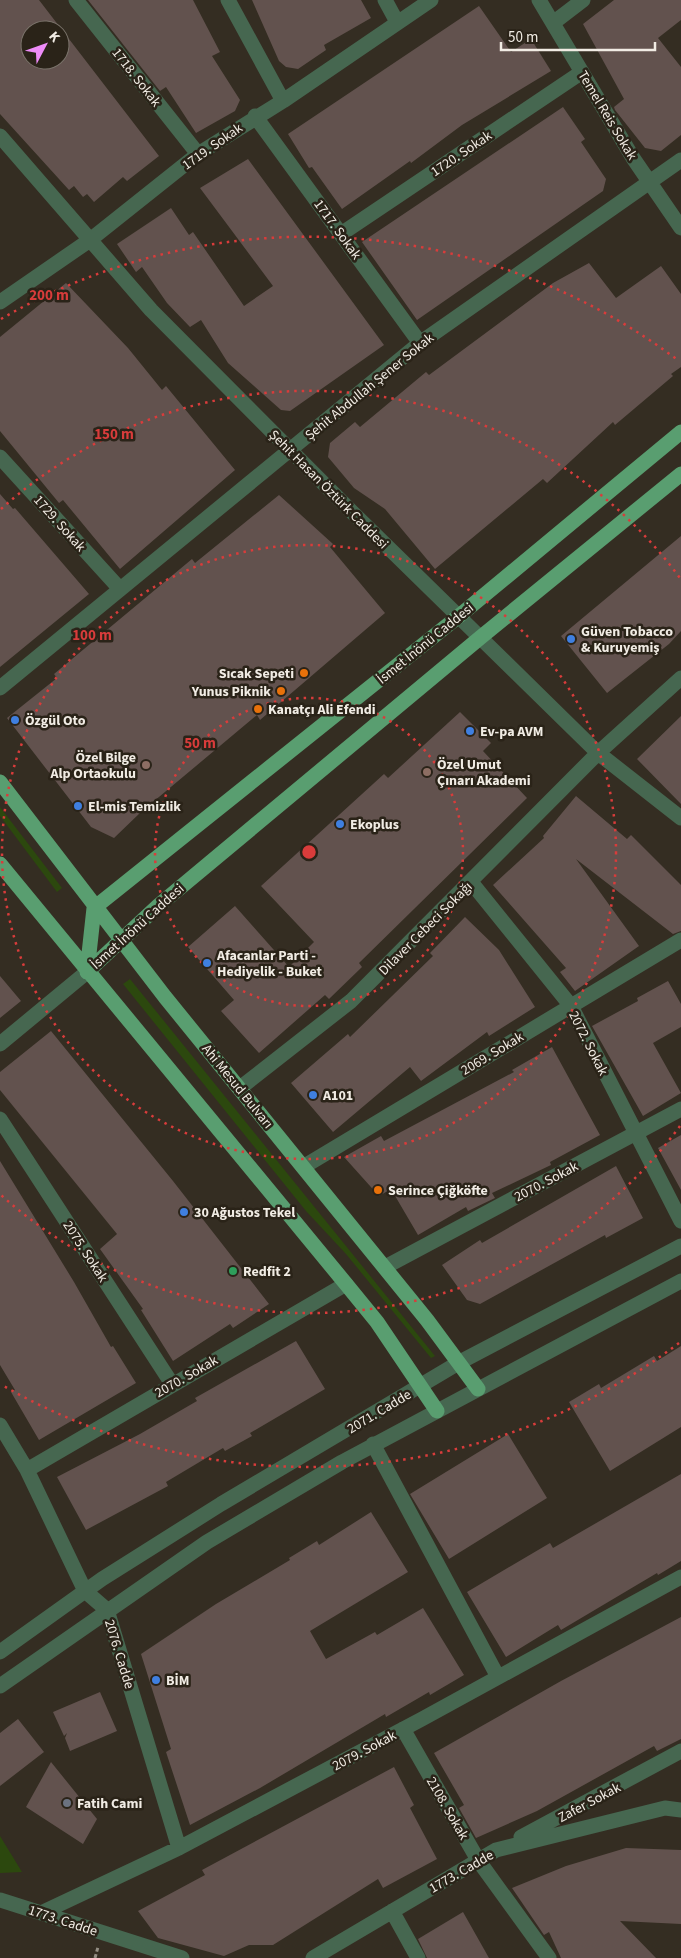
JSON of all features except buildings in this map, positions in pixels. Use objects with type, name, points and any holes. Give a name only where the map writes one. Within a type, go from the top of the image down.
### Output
[{"type":"main road","name":"İsmet İnönü Caddesi","points":[[87,972],[94,908],[459,616],[681,432]]},
{"type":"main road","name":"İsmet İnönü Caddesi","points":[[87,972],[158,906],[481,637],[681,474]]},
{"type":"main road","name":"Ahi Mesud Bulvarı","points":[[0,782],[94,908],[385,1267],[460,1362],[478,1389]]},
{"type":"main road","points":[[0,864],[377,1322],[437,1411]]},
{"type":"street","name":"1718. Sokak","points":[[76,0],[198,154]]},
{"type":"street","points":[[228,0],[283,100]]},
{"type":"street","points":[[384,0],[397,22]]},
{"type":"street","name":"1719. Sokak","points":[[0,302],[90,240],[198,154],[255,116],[283,100],[431,0]]},
{"type":"street","name":"Temel Reis Sokak","points":[[539,0],[650,182],[681,228]]},
{"type":"street","points":[[553,23],[583,0]]},
{"type":"street","name":"1720. Sokak","points":[[341,234],[582,72]]},
{"type":"street","name":"1717. Sokak","points":[[255,116],[420,343]]},
{"type":"street","name":"Şehit Hasan Öztürk Caddesi","points":[[0,136],[151,310],[290,450],[598,754],[681,818]]},
{"type":"street","name":"Şehit Abdullah Şener Sokak","points":[[0,688],[420,343],[681,160]]},
{"type":"street","name":"1729. Sokak","points":[[0,457],[120,589]]},
{"type":"street","name":"Dilaver Cebeci Sokağı","points":[[240,1088],[351,1001],[598,754],[681,678]]},
{"type":"street","name":"2072. Sokak","points":[[471,882],[571,1006],[681,1221]]},
{"type":"street","name":"2069. Sokak","points":[[303,1167],[681,940]]},
{"type":"street","points":[[0,1044],[87,972]]},
{"type":"street","name":"2070. Sokak","points":[[385,1267],[681,1109]]},
{"type":"street","name":"2075. Sokak","points":[[0,1119],[172,1384]]},
{"type":"street","name":"2071. Cadde","points":[[0,1652],[85,1591],[221,1504],[460,1362],[681,1246]]},
{"type":"street","name":"2071. Cadde","points":[[0,1686],[207,1542],[372,1444],[681,1281]]},
{"type":"street","name":"2070. Sokak","points":[[27,1470],[346,1284]]},
{"type":"street","name":"2076. Cadde","points":[[0,1425],[27,1470],[85,1591],[107,1610],[179,1848]]},
{"type":"street","points":[[372,1444],[498,1677]]},
{"type":"street","name":"2079. Sokak","points":[[41,1913],[179,1848],[403,1729],[681,1577]]},
{"type":"street","name":"2108. Sokak","points":[[403,1729],[478,1860],[549,1958]]},
{"type":"street","name":"Zafer Sokak","points":[[496,1850],[573,1811],[681,1751]]},
{"type":"street","name":"1773. Cadde","points":[[313,1958],[496,1850],[664,1808],[681,1810]]},
{"type":"street","name":"1773. Cadde","points":[[0,1900],[182,1958]]},
{"type":"street","points":[[392,1911],[418,1958]]},
{"type":"green space","points":[[0,807],[62,888],[57,892],[0,816]]},
{"type":"green space","points":[[130,979],[435,1356],[431,1358],[346,1254],[306,1211],[123,984]]},
{"type":"green space","points":[[0,1836],[22,1872],[0,1873]]},
{"type":"place","name":"Güven Tobacco & Kuruyemiş","points":[[571,639]]},
{"type":"place","name":"Sıcak Sepeti","points":[[304,673]]},
{"type":"place","name":"Yunus Piknik","points":[[281,691]]},
{"type":"place","name":"Kanatçı Ali Efendi","points":[[258,709]]},
{"type":"place","name":"Özgül Oto","points":[[15,720]]},
{"type":"place","name":"Ev-pa AVM","points":[[470,731]]},
{"type":"place","name":"Özel Bilge Alp Ortaokulu","points":[[146,765]]},
{"type":"place","name":"Özel Umut Çınarı Akademi","points":[[427,772]]},
{"type":"place","name":"El-mis Temizlik","points":[[78,806]]},
{"type":"place","name":"Ekoplus","points":[[340,824]]},
{"type":"place","name":"Afacanlar Parti - Hediyelik - Buket","points":[[207,963]]},
{"type":"place","name":"A101","points":[[313,1095]]},
{"type":"place","name":"Serince Çiğköfte","points":[[378,1190]]},
{"type":"place","name":"30 Ağustos Tekel","points":[[184,1212]]},
{"type":"place","name":"Redfit 2","points":[[233,1271]]},
{"type":"place","name":"BİM","points":[[156,1680]]},
{"type":"place","name":"Fatih Cami","points":[[67,1803]]}]
